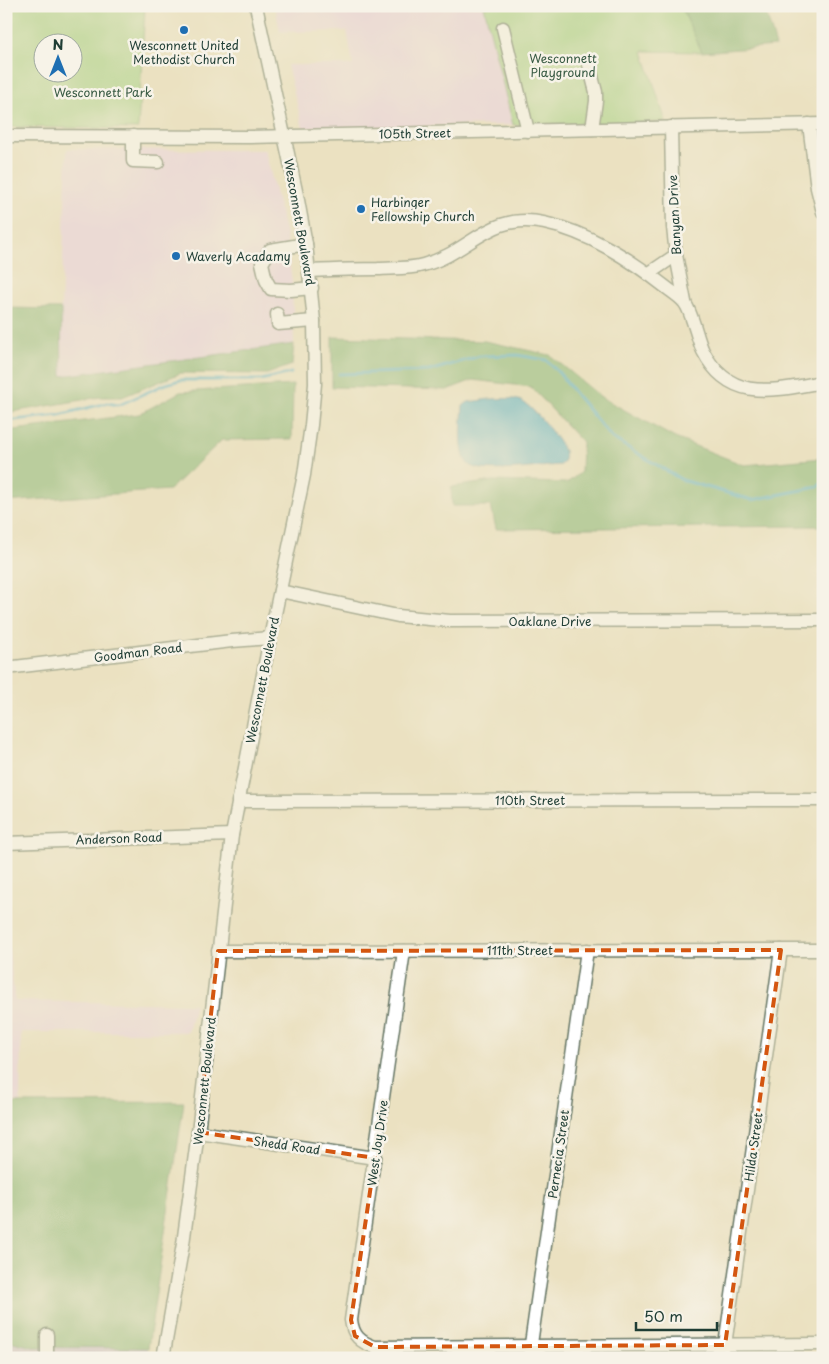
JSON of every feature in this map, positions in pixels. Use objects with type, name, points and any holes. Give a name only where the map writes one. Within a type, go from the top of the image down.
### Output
[{"type":"street","name":"Wesconnett Boulevard","points":[[163,1358],[183,1244],[198,1132],[232,835],[304,475],[312,425],[315,384],[312,288],[306,244],[256,6]]},
{"type":"street","points":[[504,28],[528,131]]},
{"type":"street","points":[[589,65],[596,92],[592,129]]},
{"type":"street","points":[[809,124],[814,169],[823,212]]},
{"type":"street","name":"105th Street","points":[[6,136],[284,136],[823,124]]},
{"type":"street","name":"Banyan Drive","points":[[671,127],[673,227],[676,255],[685,302],[703,351],[723,377],[735,386],[750,390],[766,391],[823,382]]},
{"type":"street","points":[[133,136],[133,161],[158,162]]},
{"type":"street","points":[[310,271],[421,266],[440,260],[493,227],[508,222],[526,220],[562,227],[601,244],[648,274],[685,302]]},
{"type":"street","points":[[306,244],[270,250],[262,263],[266,280],[271,289],[312,288]]},
{"type":"street","points":[[648,274],[676,255]]},
{"type":"street","points":[[277,314],[278,324],[314,321]]},
{"type":"street","name":"Oaklane Drive","points":[[280,591],[398,616],[433,620],[823,620]]},
{"type":"street","name":"Goodman Road","points":[[6,668],[270,638]]},
{"type":"street","name":"110th Street","points":[[238,801],[823,800]]},
{"type":"street","name":"Anderson Road","points":[[6,843],[232,835]]},
{"type":"street","name":"Pernecia Street","points":[[530,1352],[587,950]]},
{"type":"street","name":"Hilda Street","points":[[725,1345],[781,950]]},
{"type":"street","name":"111th Street","points":[[218,951],[823,950]]},
{"type":"street","name":"West Joy Drive","points":[[404,951],[351,1320],[355,1336],[364,1344],[375,1347],[530,1352]]},
{"type":"street","name":"Shedd Road","points":[[198,1132],[375,1158]]},
{"type":"street","points":[[47,1335],[47,1358]]},
{"type":"street","points":[[530,1352],[725,1345],[823,1344]]},
{"type":"highlighted area","points":[[781,950],[725,1345],[375,1347],[355,1336],[351,1320],[375,1158],[198,1132],[218,951]]},
{"type":"shaded area","points":[[275,6],[484,6],[513,125],[303,128],[287,65],[353,65],[347,31],[280,32]]},
{"type":"shaded area","name":"Waverly Acadamy","points":[[67,149],[265,150],[285,231],[292,281],[294,344],[62,376],[61,309]]},
{"type":"shaded area","points":[[6,943],[8,943],[15,1001],[195,1004],[188,1032],[21,1032],[20,1102],[6,1103]]},
{"type":"shaded area","points":[[6,1340],[33,1347],[148,1348],[146,1358],[6,1358]]},
{"type":"green space","name":"Wesconnett Park","points":[[6,6],[145,6],[138,129],[6,127]]},
{"type":"green space","name":"Wesconnett Playground","points":[[484,6],[681,6],[702,52],[643,51],[666,122],[513,125]]},
{"type":"green space","points":[[681,6],[764,6],[776,46],[702,52]]},
{"type":"green space","points":[[6,308],[61,309],[62,376],[294,344],[292,365],[267,374],[181,373],[122,397],[100,397],[6,413]]},
{"type":"green space","points":[[332,337],[485,341],[550,355],[601,397],[675,438],[744,465],[823,458],[823,526],[496,529],[491,506],[452,506],[451,487],[494,481],[567,483],[581,472],[582,442],[531,387],[473,380],[447,390],[332,387]]},
{"type":"green space","points":[[293,385],[292,439],[222,440],[169,490],[6,502],[6,431],[139,414],[180,392]]},
{"type":"green space","points":[[184,1102],[148,1348],[33,1347],[6,1340],[6,1103]]},
{"type":"water","points":[[490,399],[514,399],[526,404],[539,416],[557,439],[564,451],[564,462],[561,465],[498,470],[475,468],[468,464],[462,444],[463,406],[468,402]]},
{"type":"waterway","points":[[339,374],[429,371],[480,356],[517,355],[546,360],[559,373],[612,438],[682,480],[752,500],[817,487],[823,483]]},
{"type":"waterway","points":[[6,421],[59,415],[107,403],[119,405],[163,385],[180,380],[261,380],[291,373]]},
{"type":"place","name":"Wesconnett United Methodist Church","points":[[184,30]]},
{"type":"place","name":"Harbinger Fellowship Church","points":[[361,209]]},
{"type":"place","name":"Waverly Acadamy","points":[[176,256]]}]
